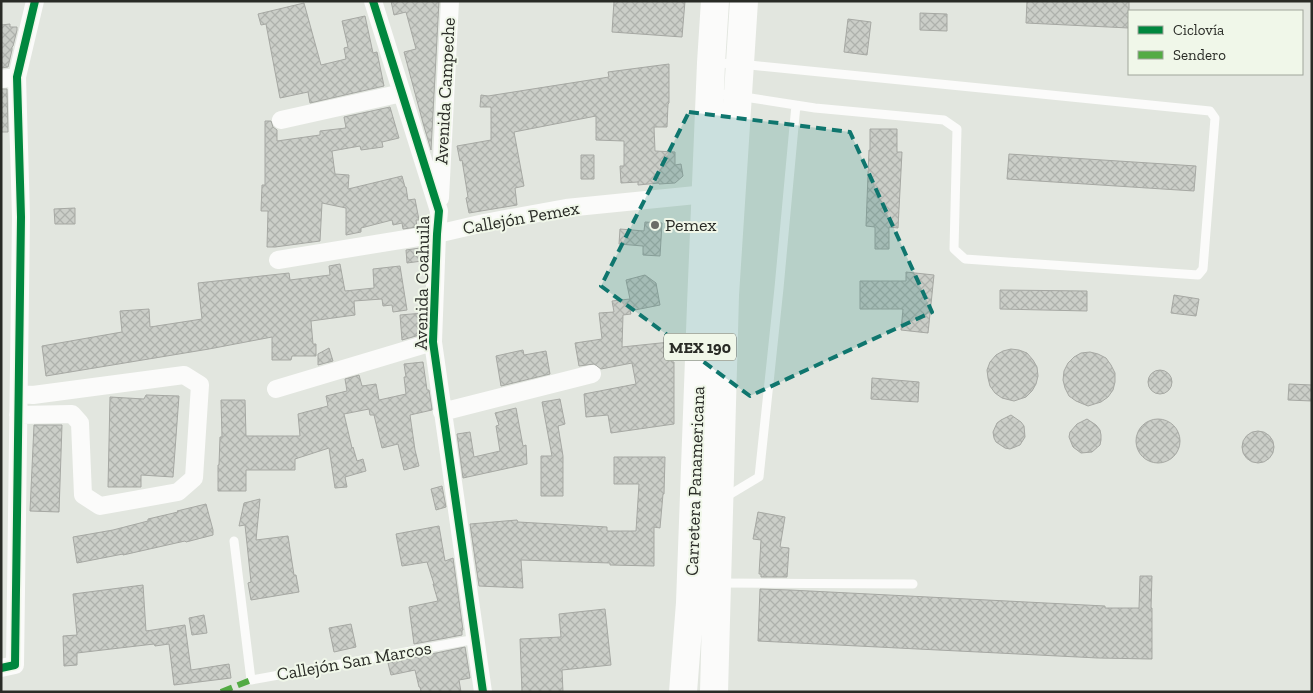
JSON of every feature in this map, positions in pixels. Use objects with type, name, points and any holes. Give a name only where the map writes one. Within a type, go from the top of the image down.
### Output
[{"type":"main road","name":"Carretera Panamericana","points":[[683,692],[690,603],[715,1]]},
{"type":"main road","name":"Carretera Panamericana","points":[[714,692],[724,295],[744,1]]},
{"type":"street","points":[[8,667],[18,415],[21,217],[9,78],[35,1]]},
{"type":"street","name":"Avenida Coahuila","points":[[373,1],[439,211],[433,342],[483,692]]},
{"type":"street","name":"Avenida Campeche","points":[[439,211],[450,1]]},
{"type":"street","points":[[281,120],[402,93]]},
{"type":"street","name":"Callejón Pemex","points":[[278,260],[437,234],[566,208],[706,194]]},
{"type":"street","points":[[276,388],[433,342]]},
{"type":"street","points":[[442,412],[592,374]]},
{"type":"street","points":[[18,394],[33,395],[184,375],[200,385],[194,478],[178,492],[100,506],[83,495],[80,422],[72,414],[18,415]]},
{"type":"lane","points":[[710,93],[796,105],[944,120],[957,129],[954,248],[965,259],[1198,274],[1203,269],[1214,118],[1210,111],[711,62]]},
{"type":"lane","points":[[719,500],[759,477],[796,105]]},
{"type":"lane","name":"Callejón San Marcos","points":[[234,542],[251,680],[476,639]]},
{"type":"lane","points":[[717,583],[914,584]]},
{"type":"highlighted area","points":[[689,112],[850,132],[932,312],[750,396],[601,286]]},
{"type":"building","points":[[391,1],[439,1],[431,150],[404,52],[416,49],[406,12],[394,15]]},
{"type":"building","points":[[614,1],[685,1],[682,37],[612,32]]},
{"type":"building","points":[[1027,1],[1129,1],[1128,28],[1026,23]]},
{"type":"building","points":[[304,3],[321,65],[346,59],[344,48],[348,47],[342,21],[365,16],[373,53],[377,52],[384,86],[310,103],[308,92],[280,98],[266,24],[261,25],[258,14]]},
{"type":"building","points":[[920,13],[947,14],[947,31],[920,30]]},
{"type":"building","points":[[848,19],[871,22],[867,55],[844,52]]},
{"type":"building","points":[[10,24],[10,27],[17,27],[17,30],[8,67],[1,68],[1,25]]},
{"type":"building","points":[[669,64],[667,127],[654,127],[655,151],[675,152],[675,165],[681,164],[683,176],[675,183],[638,185],[638,182],[621,183],[620,166],[624,166],[624,141],[596,140],[596,116],[514,132],[524,186],[515,188],[517,205],[469,213],[462,160],[460,161],[457,146],[491,140],[491,107],[480,107],[481,95],[488,96],[609,77],[608,72]]},
{"type":"building","points":[[1,89],[7,89],[8,132],[1,132]]},
{"type":"building","points":[[390,107],[399,138],[382,142],[383,147],[361,150],[360,146],[332,151],[335,174],[349,175],[348,189],[402,176],[408,200],[415,199],[419,220],[416,220],[417,227],[403,229],[402,223],[393,225],[392,220],[361,228],[361,232],[346,235],[346,208],[322,203],[320,241],[267,247],[268,211],[261,211],[262,185],[265,185],[265,121],[271,121],[273,127],[277,130],[277,141],[320,135],[320,131],[346,128],[344,117]]},
{"type":"building","points":[[870,129],[897,129],[897,152],[902,152],[898,228],[889,227],[889,249],[875,249],[875,227],[866,226]]},
{"type":"building","points":[[1009,154],[1196,166],[1194,191],[1007,179]]},
{"type":"building","points":[[581,155],[594,155],[594,179],[581,179]]},
{"type":"building","points":[[75,208],[75,224],[55,224],[54,209]]},
{"type":"building","points":[[645,222],[662,223],[660,256],[643,255],[643,246],[619,244],[620,229],[644,231]]},
{"type":"building","points":[[420,248],[422,261],[407,263],[406,250]]},
{"type":"building","points":[[340,264],[345,291],[374,288],[373,269],[400,266],[407,310],[393,312],[392,305],[383,306],[382,299],[354,301],[355,315],[311,321],[313,344],[316,344],[316,356],[292,356],[291,360],[272,360],[272,337],[46,376],[42,346],[122,332],[120,311],[149,309],[150,327],[202,319],[198,283],[289,273],[290,280],[330,275],[329,266]]},
{"type":"building","points":[[906,272],[934,275],[928,333],[901,330],[903,309],[860,309],[860,281],[906,281]]},
{"type":"building","points":[[645,275],[656,283],[660,305],[630,311],[631,314],[623,315],[622,347],[670,342],[672,362],[674,362],[674,424],[611,433],[608,415],[586,417],[584,394],[636,384],[632,363],[601,369],[594,364],[579,366],[575,343],[602,339],[599,313],[614,312],[612,301],[630,299],[626,280]]},
{"type":"building","points":[[1000,290],[1087,291],[1087,311],[1000,309]]},
{"type":"building","points":[[1174,295],[1199,299],[1196,316],[1171,313]]},
{"type":"building","points":[[423,313],[423,334],[402,340],[400,315]]},
{"type":"building","points":[[329,348],[333,361],[318,365],[318,354]]},
{"type":"building","points":[[1011,349],[1027,353],[1037,367],[1038,376],[1032,391],[1026,397],[1014,401],[1002,398],[995,393],[990,386],[987,370],[990,362],[996,355]]},
{"type":"building","points":[[523,350],[524,355],[546,351],[550,374],[501,386],[496,356]]},
{"type":"building","points":[[1090,352],[1106,358],[1115,373],[1115,382],[1113,390],[1108,397],[1101,402],[1088,406],[1069,396],[1063,380],[1064,371],[1068,363],[1081,353]]},
{"type":"building","points":[[423,362],[432,410],[410,415],[419,466],[404,470],[398,444],[382,448],[374,415],[370,415],[369,409],[344,414],[357,461],[363,459],[366,471],[345,477],[347,487],[335,488],[329,448],[295,459],[295,470],[246,470],[246,491],[218,491],[220,437],[222,437],[221,400],[245,400],[246,436],[300,436],[298,414],[328,406],[326,396],[347,391],[345,379],[359,375],[362,386],[376,384],[379,400],[406,394],[404,364]]},
{"type":"building","points":[[1160,370],[1165,371],[1171,377],[1171,387],[1165,393],[1160,394],[1155,393],[1149,387],[1148,382],[1149,377],[1155,371]]},
{"type":"building","points":[[872,378],[919,382],[918,402],[871,399]]},
{"type":"building","points":[[1289,384],[1312,385],[1312,401],[1288,400]]},
{"type":"building","points":[[146,395],[179,396],[173,477],[141,475],[141,487],[108,487],[110,397],[144,399]]},
{"type":"building","points":[[560,399],[565,424],[558,426],[563,456],[563,496],[541,496],[541,456],[552,456],[542,402]]},
{"type":"building","points":[[516,408],[523,446],[526,445],[527,464],[463,478],[457,434],[470,432],[474,457],[500,451],[496,426],[499,425],[495,413]]},
{"type":"building","points":[[1011,415],[1024,426],[1025,437],[1020,445],[1010,449],[996,442],[993,432],[997,423]]},
{"type":"building","points":[[1087,419],[1100,430],[1101,440],[1100,445],[1092,452],[1081,453],[1073,447],[1069,437],[1070,432],[1077,424]]},
{"type":"building","points":[[1158,419],[1170,423],[1176,429],[1180,441],[1176,453],[1170,459],[1158,463],[1146,459],[1140,453],[1136,441],[1140,429],[1146,423]]},
{"type":"building","points":[[34,425],[62,425],[59,512],[30,511]]},
{"type":"building","points":[[1258,431],[1264,432],[1269,436],[1273,441],[1273,453],[1269,458],[1264,462],[1258,463],[1252,462],[1247,458],[1243,453],[1242,447],[1243,441],[1247,436],[1252,432]]},
{"type":"building","points":[[614,457],[665,457],[664,494],[660,528],[654,527],[654,566],[521,560],[523,588],[479,586],[470,524],[517,520],[518,522],[607,527],[607,531],[636,531],[639,484],[614,484]]},
{"type":"building","points":[[442,486],[446,507],[436,510],[431,489]]},
{"type":"building","points":[[260,499],[256,540],[288,536],[294,575],[296,575],[299,592],[251,600],[248,583],[251,582],[245,525],[239,526],[244,503]]},
{"type":"building","points":[[206,504],[213,535],[77,563],[73,537],[113,530]]},
{"type":"building","points":[[758,512],[785,517],[780,547],[789,548],[787,577],[761,577],[761,574],[759,574],[761,540],[753,539]]},
{"type":"building","points":[[439,526],[445,561],[453,558],[463,630],[462,635],[414,644],[409,607],[438,601],[427,562],[402,566],[396,534]]},
{"type":"building","points":[[1140,576],[1152,576],[1152,659],[758,641],[760,589],[1105,606],[1105,608],[1139,608]]},
{"type":"building","points":[[143,585],[146,631],[185,625],[191,670],[229,664],[231,678],[174,685],[169,644],[77,653],[77,665],[64,666],[63,636],[77,635],[73,594]]},
{"type":"building","points":[[605,609],[611,665],[562,670],[563,692],[522,692],[520,639],[561,637],[559,614]]},
{"type":"building","points":[[204,615],[207,633],[192,635],[189,618]]},
{"type":"building","points":[[351,624],[356,647],[334,652],[329,628]]},
{"type":"building","points":[[465,647],[470,678],[459,680],[461,692],[421,692],[415,670],[391,675],[388,663]]},
{"type":"marked path","points":[[221,692],[251,680]]},
{"type":"cycle path","points":[[1,668],[15,665],[21,217],[17,77],[35,1]]},
{"type":"cycle path","points":[[373,1],[439,211],[433,342],[483,692]]},
{"type":"place","name":"Pemex","points":[[655,225]]}]
